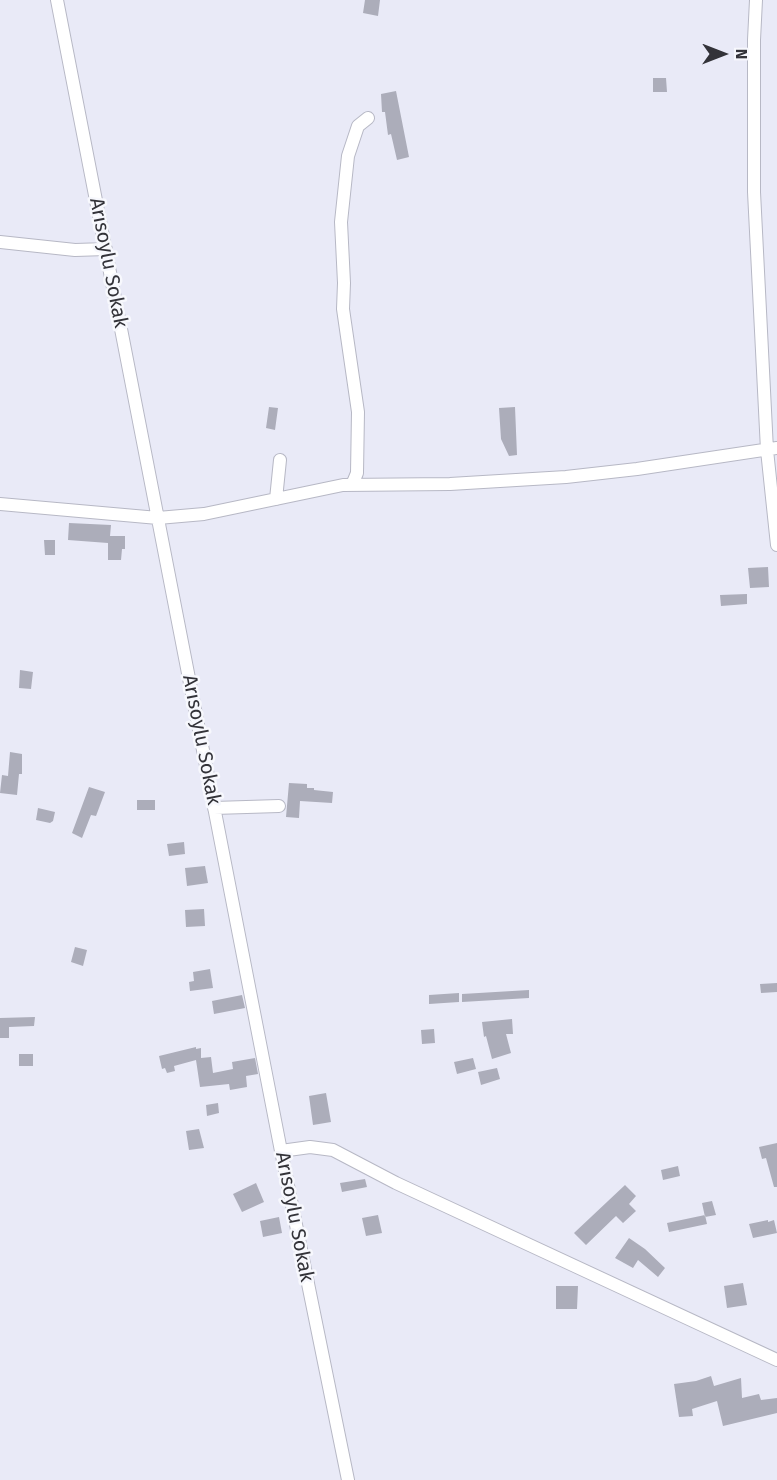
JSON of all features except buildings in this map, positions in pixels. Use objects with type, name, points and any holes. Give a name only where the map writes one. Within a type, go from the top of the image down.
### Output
[{"type":"street","name":"Arısoylu Sokak","points":[[57,0],[281,1151],[348,1480]]},
{"type":"street","points":[[756,0],[754,192],[777,545]]},
{"type":"street","points":[[352,485],[357,473],[358,412],[343,309],[341,222],[348,156],[358,126],[368,118]]},
{"type":"street","points":[[0,242],[75,250],[106,249]]},
{"type":"street","points":[[0,504],[158,518],[204,514],[343,485],[450,484],[566,477],[772,449]]},
{"type":"street","points":[[276,499],[280,460]]},
{"type":"street","points":[[214,808],[279,806]]},
{"type":"street","points":[[281,1151],[310,1147],[333,1150],[396,1183],[777,1360]]}]
